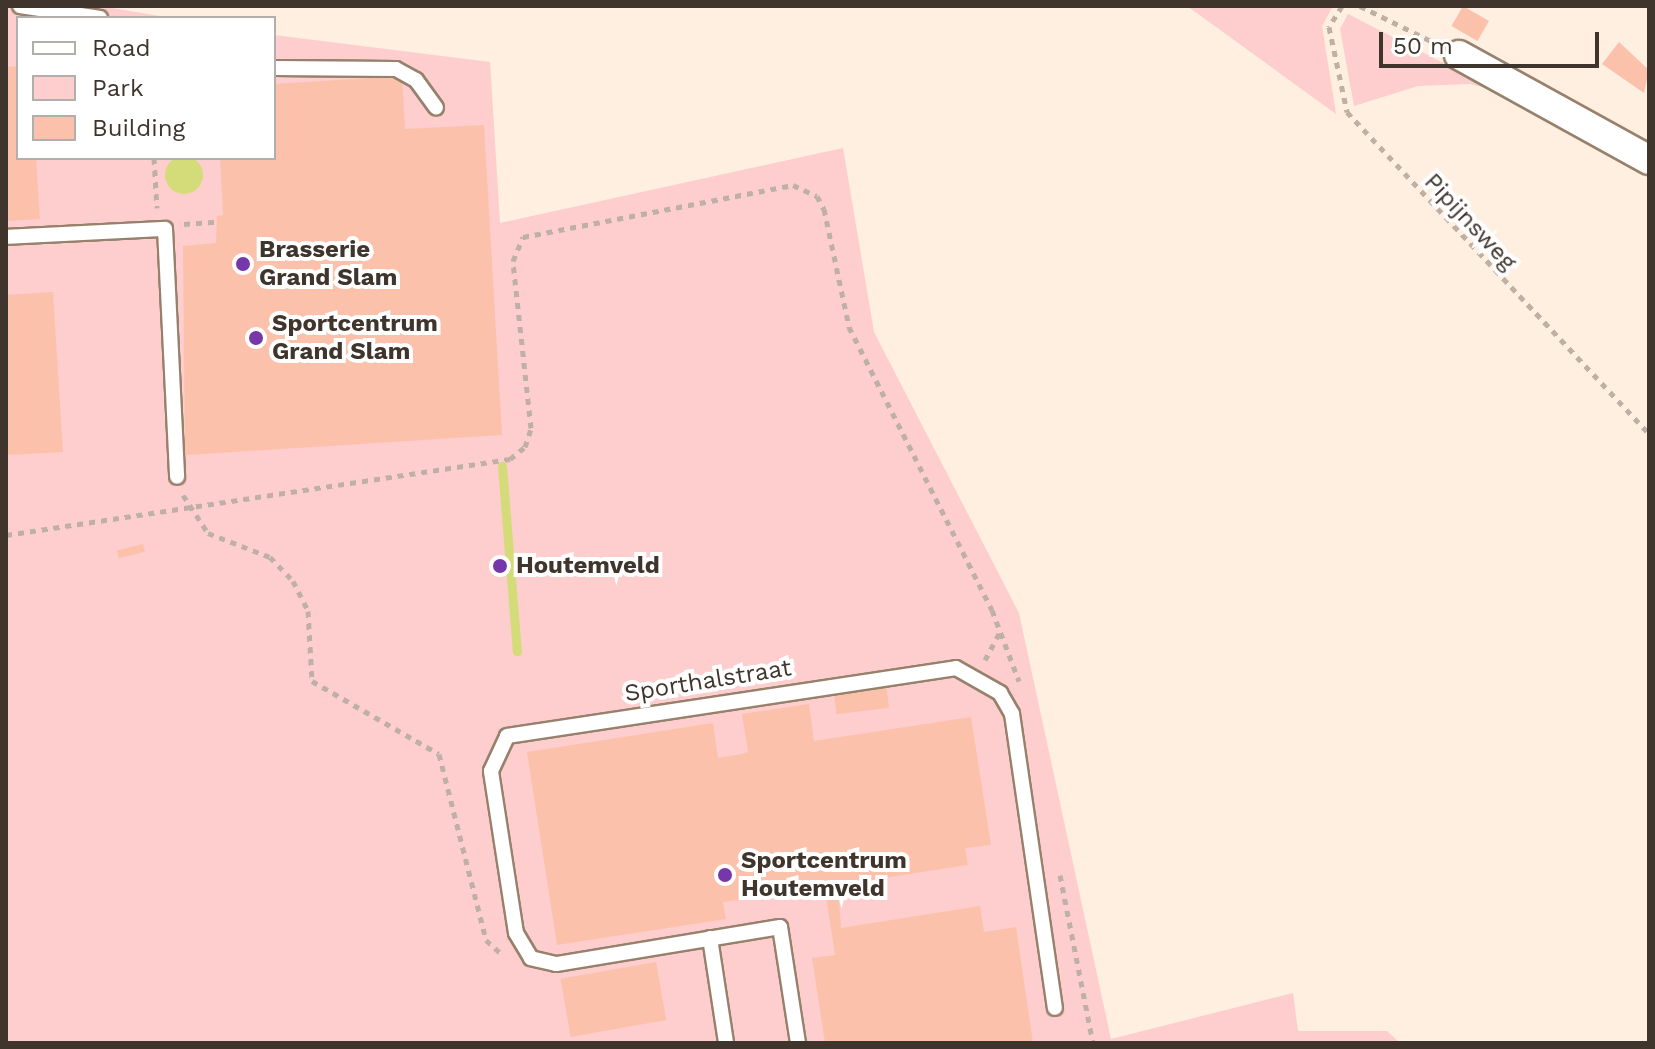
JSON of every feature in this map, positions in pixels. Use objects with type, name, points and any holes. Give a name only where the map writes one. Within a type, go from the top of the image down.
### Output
[{"type":"street","points":[[1459,55],[1649,160]]},
{"type":"lane","points":[[20,6],[87,16]]},
{"type":"lane","points":[[276,68],[396,69],[416,80],[436,108]]},
{"type":"lane","points":[[6,237],[162,229],[177,477]]},
{"type":"lane","name":"Sporthalstraat","points":[[531,958],[516,933],[491,771],[507,736],[956,668],[1000,693],[1012,714],[1055,1008]]},
{"type":"lane","points":[[531,958],[556,964],[780,927],[798,1043]]},
{"type":"lane","points":[[710,938],[726,1043]]},
{"type":"path","name":"Pipijnsweg","points":[[1342,6],[1329,27],[1347,112],[1649,434]]},
{"type":"path","points":[[1360,6],[1459,55]]},
{"type":"path","points":[[154,160],[162,229],[216,222]]},
{"type":"path","points":[[6,535],[189,510],[510,459],[525,447],[531,428],[513,261],[523,237],[793,185],[817,196],[824,209],[849,327],[1001,630],[1023,698]]},
{"type":"path","points":[[189,510],[208,533],[270,557],[293,581],[308,611],[312,681],[439,754],[486,940],[512,961],[531,958]]},
{"type":"path","points":[[974,678],[1001,630]]},
{"type":"path","points":[[1057,861],[1093,1043]]},
{"type":"green space","name":"Houtemveld","points":[[6,6],[100,6],[160,16],[16,16],[16,160],[276,160],[276,35],[490,62],[500,223],[843,148],[874,332],[1019,613],[1111,1039],[1293,993],[1298,1031],[1387,1031],[1400,1043],[6,1043]]},
{"type":"green space","points":[[1187,6],[1333,6],[1322,26],[1336,114]]},
{"type":"green space","points":[[1348,14],[1500,92],[1471,84],[1418,86],[1354,106],[1340,29]]},
{"type":"shaded area","points":[[173,160],[195,160],[202,168],[202,182],[191,193],[177,193],[166,182],[166,168]]},
{"type":"building","points":[[1463,6],[1489,21],[1477,41],[1452,26]]},
{"type":"building","points":[[1619,42],[1649,70],[1644,93],[1602,64]]},
{"type":"building","points":[[16,66],[16,160],[36,160],[40,219],[6,221],[6,67]]},
{"type":"building","points":[[402,76],[405,129],[484,125],[502,435],[185,455],[183,246],[216,243],[217,216],[223,215],[220,160],[276,160],[276,84]]},
{"type":"building","points":[[53,292],[63,452],[6,455],[6,295]]},
{"type":"building","points":[[143,544],[145,552],[119,558],[117,551]]},
{"type":"building","points":[[886,683],[889,708],[836,714],[833,689]]},
{"type":"building","name":"Sportcentrum Houtemveld","points":[[809,704],[814,741],[971,717],[991,845],[965,848],[968,865],[838,885],[841,928],[980,906],[984,932],[1016,927],[1033,1043],[825,1043],[812,958],[835,955],[825,890],[723,902],[726,919],[557,945],[527,752],[713,723],[718,758],[742,754],[748,752],[742,714]]},
{"type":"building","points":[[656,962],[666,1020],[571,1037],[560,979]]},
{"type":"waterway","points":[[502,466],[517,651]]},
{"type":"place","name":"Brasserie Grand Slam","points":[[243,264]]},
{"type":"place","name":"Sportcentrum Grand Slam","points":[[256,338]]},
{"type":"place","name":"Houtemveld","points":[[500,566]]},
{"type":"place","name":"Sportcentrum Houtemveld","points":[[725,875]]}]
